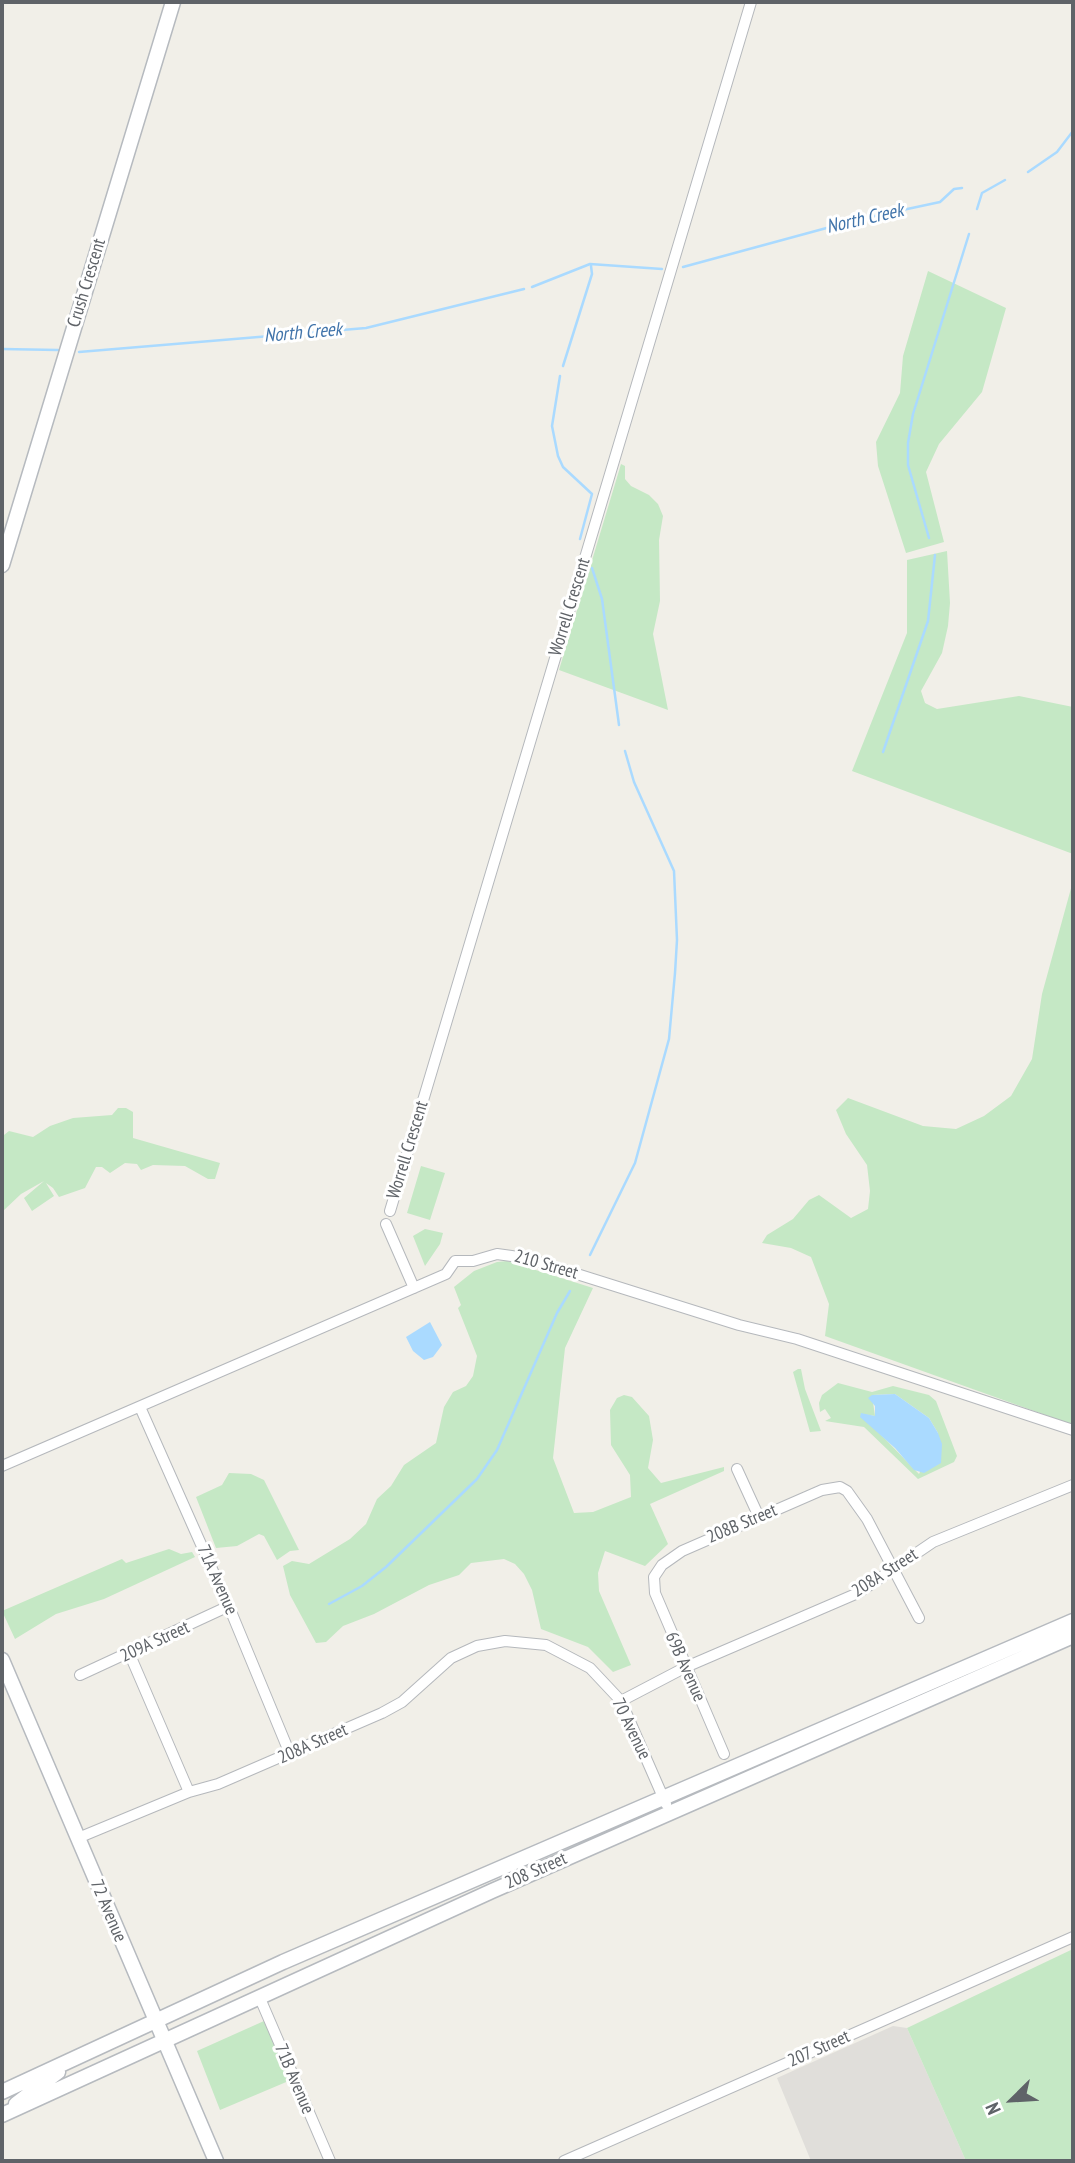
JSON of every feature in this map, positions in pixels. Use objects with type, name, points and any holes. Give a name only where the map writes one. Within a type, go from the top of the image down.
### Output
[{"type":"main road","name":"Crush Crescent","points":[[2,565],[173,2]]},
{"type":"main road","name":"208 Street","points":[[3,2115],[164,2043],[667,1806],[1073,1621]]},
{"type":"main road","name":"208 Street","points":[[2,2092],[283,1962],[667,1806],[1073,1636]]},
{"type":"main road","name":"72 Avenue","points":[[2,1660],[216,2161]]},
{"type":"main road","points":[[164,2043],[174,2027],[250,1990],[283,1962]]},
{"type":"main road","points":[[3,2115],[61,2071],[133,2039],[155,2021]]},
{"type":"street","name":"Worrell Crescent","points":[[390,1211],[751,2]]},
{"type":"street","points":[[386,1224],[414,1288]]},
{"type":"street","name":"210 Street","points":[[2,1466],[446,1274],[455,1261],[473,1261],[497,1254],[512,1255],[739,1325],[797,1339],[1073,1430]]},
{"type":"street","name":"71A Avenue","points":[[140,1407],[229,1606],[290,1755]]},
{"type":"street","points":[[737,1469],[759,1517]]},
{"type":"street","name":"208A Street","points":[[621,1701],[686,1667],[858,1593],[933,1542],[1073,1485]]},
{"type":"street","name":"208B Street","points":[[654,1577],[662,1565],[681,1551],[827,1488],[840,1487],[847,1491],[867,1518],[892,1570]]},
{"type":"street","points":[[892,1570],[919,1618]]},
{"type":"street","name":"69B Avenue","points":[[654,1577],[655,1593],[663,1617],[724,1754]]},
{"type":"street","name":"209A Street","points":[[80,1675],[130,1655],[229,1606]]},
{"type":"street","name":"208A Street","points":[[78,1838],[189,1792],[218,1784],[290,1755],[402,1702],[452,1658],[477,1646],[505,1641],[537,1643]]},
{"type":"street","name":"70 Avenue","points":[[537,1643],[559,1650],[590,1668],[621,1701],[667,1806]]},
{"type":"street","points":[[130,1655],[189,1792]]},
{"type":"street","name":"207 Street","points":[[564,2161],[1073,1937]]},
{"type":"street","name":"71B Avenue","points":[[259,1996],[330,2161]]},
{"type":"shaded area","points":[[893,2026],[907,2028],[966,2161],[811,2161],[777,2078]]},
{"type":"green space","points":[[928,271],[1006,308],[982,392],[939,444],[926,472],[944,542],[906,553],[878,466],[876,442],[900,393],[903,356]]},
{"type":"green space","points":[[621,464],[625,466],[625,479],[631,486],[649,495],[658,504],[663,516],[659,540],[660,601],[653,634],[668,710],[559,670]]},
{"type":"green space","points":[[947,551],[950,603],[948,626],[942,653],[921,691],[925,703],[937,709],[1019,696],[1073,707],[1073,854],[852,771],[907,633],[907,560]]},
{"type":"green space","points":[[1073,881],[1073,1425],[825,1336],[829,1304],[811,1257],[791,1248],[762,1243],[767,1235],[793,1219],[809,1200],[819,1195],[851,1218],[868,1209],[870,1191],[867,1165],[846,1134],[836,1110],[848,1098],[923,1126],[956,1129],[984,1116],[1011,1096],[1032,1059],[1042,994]]},
{"type":"green space","points":[[118,1108],[133,1112],[133,1138],[220,1163],[215,1179],[208,1179],[185,1166],[153,1165],[141,1170],[137,1164],[125,1163],[110,1173],[102,1167],[96,1167],[85,1188],[59,1197],[46,1183],[54,1196],[32,1211],[24,1198],[44,1181],[21,1194],[2,1212],[4,1135],[9,1131],[33,1137],[50,1126],[73,1118],[112,1115]]},
{"type":"green space","points":[[421,1166],[445,1173],[430,1220],[407,1213]]},
{"type":"green space","points":[[425,1229],[443,1233],[440,1244],[425,1266],[413,1236]]},
{"type":"green space","points":[[507,1261],[593,1288],[565,1348],[553,1458],[574,1513],[593,1512],[631,1497],[630,1475],[611,1445],[610,1410],[617,1398],[624,1395],[632,1397],[649,1416],[653,1440],[648,1468],[661,1483],[724,1467],[724,1471],[650,1504],[668,1544],[645,1566],[605,1551],[598,1573],[599,1591],[631,1665],[613,1672],[588,1647],[541,1629],[532,1590],[524,1574],[515,1564],[504,1559],[471,1563],[459,1575],[429,1585],[374,1614],[343,1626],[326,1642],[316,1643],[290,1595],[283,1566],[292,1561],[309,1564],[350,1539],[366,1524],[377,1499],[391,1486],[404,1465],[436,1443],[444,1407],[453,1392],[466,1386],[473,1376],[477,1356],[458,1308],[461,1305],[454,1287],[474,1271]]},
{"type":"green space","points":[[801,1369],[805,1389],[821,1431],[810,1432],[793,1372]]},
{"type":"green space","points":[[838,1383],[872,1392],[893,1386],[929,1395],[936,1401],[957,1456],[954,1462],[918,1479],[864,1427],[825,1421],[831,1418],[825,1409],[820,1412],[822,1395]],"holes":[[[895,1394],[929,1418],[938,1433],[919,1474],[861,1414],[875,1416],[872,1395]]]},
{"type":"green space","points":[[229,1473],[251,1474],[264,1480],[299,1550],[290,1551],[277,1560],[264,1536],[259,1534],[237,1546],[216,1548],[196,1497],[222,1485]]},
{"type":"green space","points":[[169,1549],[181,1554],[192,1552],[195,1557],[104,1599],[56,1614],[15,1639],[2,1611],[122,1559],[126,1563]]},
{"type":"green space","points":[[1073,1949],[1073,2161],[966,2161],[907,2028]]},
{"type":"green space","points":[[264,2021],[291,2080],[220,2110],[197,2051]]},
{"type":"water","points":[[430,1322],[442,1345],[433,1357],[424,1360],[413,1351],[406,1337]]},
{"type":"water","points":[[895,1394],[929,1418],[938,1433],[942,1444],[941,1463],[924,1473],[914,1470],[895,1448],[860,1417],[861,1413],[875,1416],[875,1406],[868,1398],[872,1395]]},
{"type":"waterway","name":"North Creek","points":[[1028,172],[1057,152],[1073,131]]},
{"type":"waterway","name":"North Creek","points":[[982,193],[1005,180]]},
{"type":"waterway","name":"North Creek","points":[[683,267],[856,220],[940,202],[954,189],[962,188]]},
{"type":"waterway","points":[[977,209],[982,193]]},
{"type":"waterway","points":[[929,538],[908,465],[908,443],[913,414],[969,234]]},
{"type":"waterway","name":"North Creek","points":[[532,287],[590,264],[662,269]]},
{"type":"waterway","points":[[563,366],[592,274],[591,266]]},
{"type":"waterway","name":"North Creek","points":[[79,352],[366,328],[524,289]]},
{"type":"waterway","name":"North Creek","points":[[2,349],[58,350]]},
{"type":"waterway","points":[[560,376],[552,426],[558,456],[563,467],[592,494],[580,539]]},
{"type":"waterway","points":[[883,752],[928,621],[935,555]]},
{"type":"waterway","points":[[592,568],[602,599],[619,725]]},
{"type":"waterway","points":[[590,1255],[635,1163],[669,1039],[675,973],[677,940],[674,871],[634,782],[625,751]]},
{"type":"waterway","points":[[329,1604],[362,1586],[386,1567],[477,1479],[497,1450],[557,1313],[570,1291]]}]
